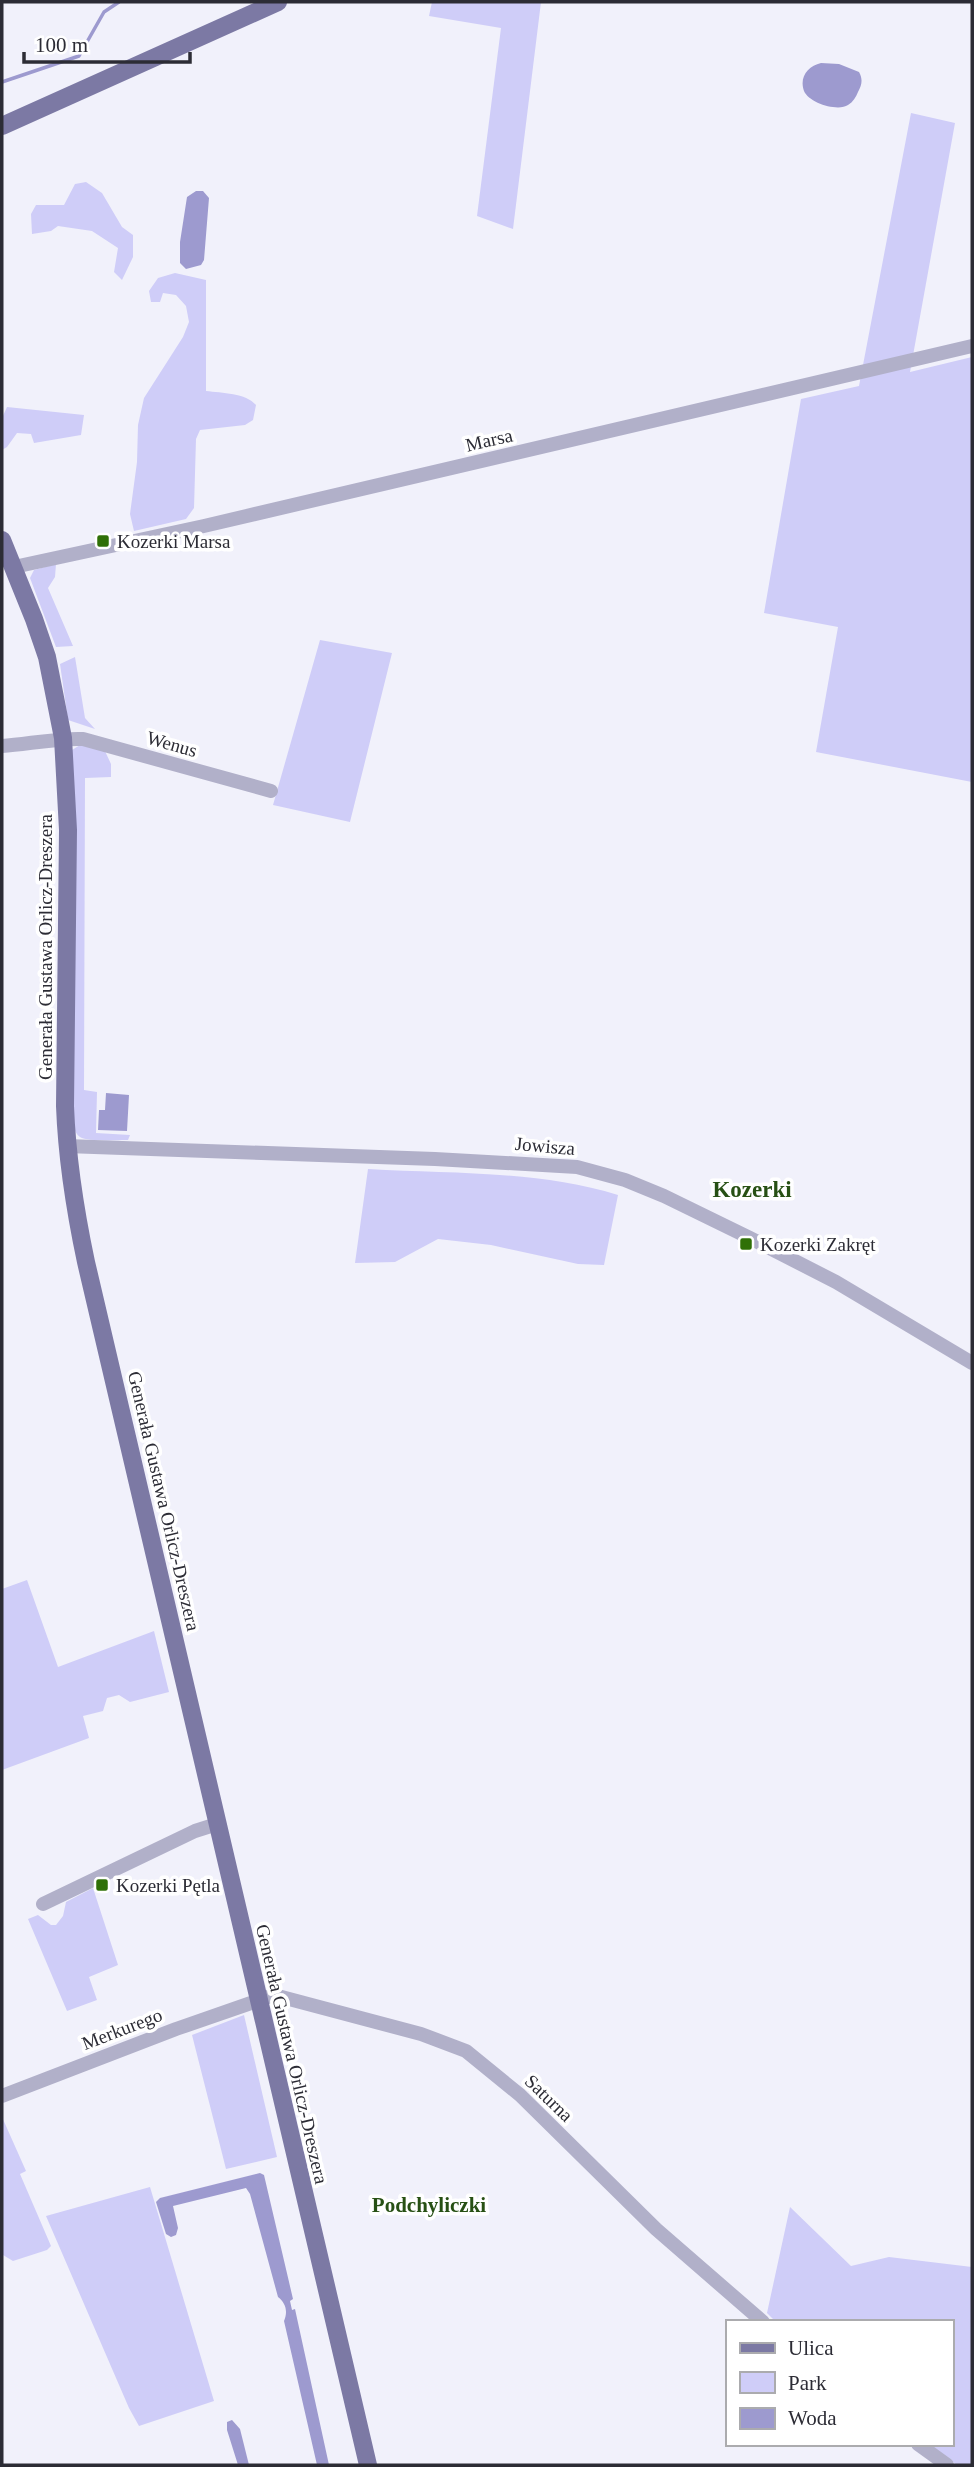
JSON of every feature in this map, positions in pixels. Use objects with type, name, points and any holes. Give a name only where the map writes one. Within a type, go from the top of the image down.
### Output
[{"type":"main road","points":[[2,126],[278,2]]},
{"type":"main road","name":"Generała Gustawa Orlicz-Dreszera","points":[[2,540],[47,657],[63,738],[68,830],[66,1146],[72,1193],[368,2465]]},
{"type":"street","name":"Marsa","points":[[14,567],[204,526],[972,346]]},
{"type":"street","name":"Wenus","points":[[2,746],[63,738],[83,739],[271,792]]},
{"type":"street","name":"Jowisza","points":[[66,1146],[449,1159],[577,1167],[625,1180],[664,1196],[750,1238],[836,1282],[972,1363]]},
{"type":"street","points":[[43,1904],[195,1831],[217,1824]]},
{"type":"street","name":"Saturna","points":[[258,1999],[274,1995],[421,2034],[466,2050],[520,2095],[656,2229],[761,2320]]},
{"type":"street","name":"Merkurego","points":[[2,2096],[258,1999]]},
{"type":"street","points":[[921,2446],[947,2465]]},
{"type":"green space","points":[[432,2],[541,2],[513,229],[477,216],[501,28],[429,16]]},
{"type":"green space","points":[[911,113],[955,123],[910,372],[972,357],[972,782],[816,752],[838,627],[764,613],[801,399],[859,386]]},
{"type":"green space","points":[[86,182],[102,193],[122,227],[133,235],[133,257],[122,280],[114,272],[118,248],[92,231],[58,226],[51,231],[32,234],[31,214],[36,205],[64,205],[75,184]]},
{"type":"green space","points":[[175,273],[206,280],[206,391],[240,396],[256,405],[253,420],[245,425],[200,430],[196,439],[194,508],[186,519],[134,531],[130,514],[137,462],[138,425],[144,398],[183,337],[189,322],[186,306],[176,295],[163,293],[160,302],[151,302],[149,291],[158,278]]},
{"type":"green space","points":[[7,407],[84,415],[81,435],[34,443],[31,434],[17,433],[2,450],[2,418]]},
{"type":"green space","points":[[56,564],[55,577],[48,588],[73,646],[56,647],[30,578],[34,570]]},
{"type":"green space","points":[[320,640],[392,653],[350,822],[273,805]]},
{"type":"green space","points":[[75,657],[85,718],[95,729],[68,720],[60,664]]},
{"type":"green space","points":[[80,745],[104,749],[111,764],[111,777],[85,778],[84,1090],[97,1092],[96,1133],[130,1135],[128,1140],[84,1139],[76,1132],[72,1115],[72,750]]},
{"type":"green space","points":[[368,1169],[526,1177],[618,1195],[604,1265],[578,1264],[491,1245],[438,1239],[395,1262],[355,1263]]},
{"type":"green space","points":[[27,1580],[58,1667],[154,1631],[169,1692],[130,1702],[119,1695],[107,1698],[103,1711],[83,1716],[89,1738],[2,1770],[2,1589]]},
{"type":"green space","points":[[93,1888],[118,1965],[89,1977],[97,2000],[67,2011],[28,1919],[38,1915],[51,1925],[56,1925],[63,1916],[66,1902]]},
{"type":"green space","points":[[244,2015],[277,2157],[226,2169],[192,2035]]},
{"type":"green space","points":[[2,2117],[26,2171],[20,2174],[51,2246],[47,2250],[13,2261],[3,2255],[2,2251]]},
{"type":"green space","points":[[150,2187],[214,2401],[139,2426],[46,2216]]},
{"type":"green space","points":[[790,2207],[851,2266],[889,2257],[972,2267],[972,2465],[957,2465],[932,2446],[953,2446],[953,2320],[774,2320],[767,2313]]},
{"type":"water","points":[[821,63],[839,64],[859,72],[860,87],[848,105],[824,105],[804,91],[806,73]]},
{"type":"water","points":[[196,191],[203,191],[209,198],[204,260],[201,265],[186,269],[180,263],[180,242],[187,197]]},
{"type":"water","points":[[106,1093],[129,1095],[127,1131],[98,1130],[99,1110],[105,1110]]},
{"type":"water","points":[[260,2173],[264,2175],[293,2299],[290,2301],[292,2310],[295,2309],[329,2465],[317,2465],[284,2321],[286,2308],[278,2297],[250,2194],[246,2188],[173,2206],[178,2228],[176,2235],[171,2237],[166,2234],[156,2202],[160,2198]]},
{"type":"water","points":[[232,2420],[240,2429],[249,2465],[238,2465],[227,2430],[227,2422]]},
{"type":"waterway","points":[[2,82],[79,56],[104,12],[119,2]]},
{"type":"place","name":"Kozerki Marsa","points":[[103,541]]},
{"type":"place","name":"Kozerki Zakręt","points":[[746,1244]]},
{"type":"place","name":"Kozerki Pętla","points":[[102,1885]]},
{"type":"district","name":"Kozerki","points":[[752,1189]]},
{"type":"district","name":"Podchyliczki","points":[[429,2205]]}]
